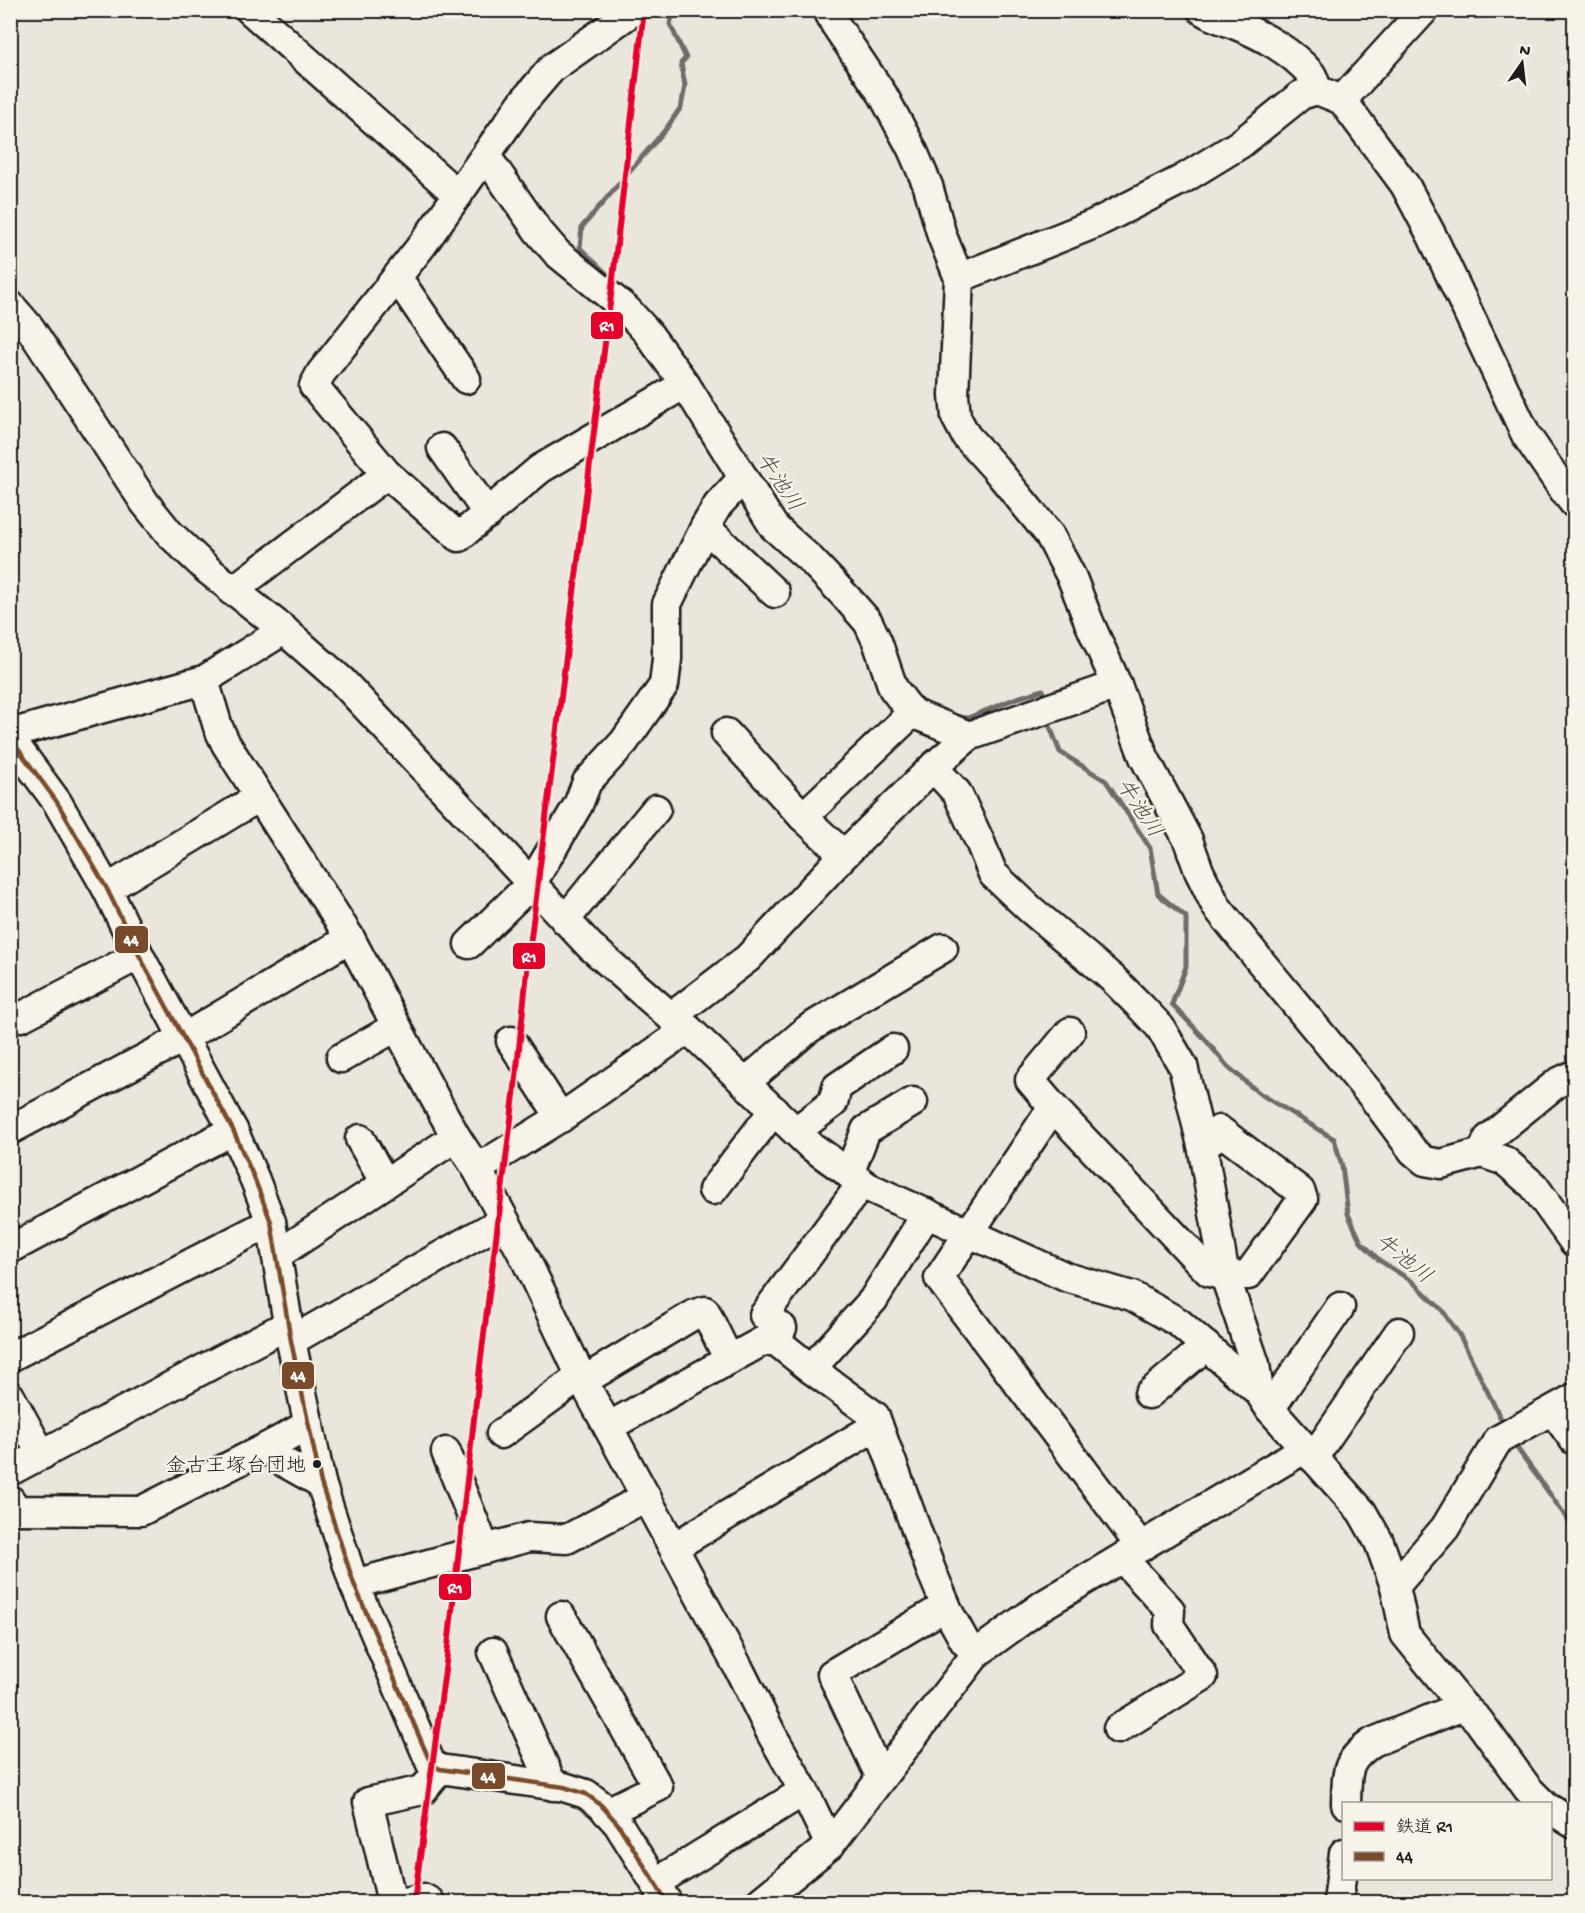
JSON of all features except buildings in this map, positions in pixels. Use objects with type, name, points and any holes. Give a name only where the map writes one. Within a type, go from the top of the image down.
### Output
[{"type":"street","points":[[250,10],[458,195]]},
{"type":"street","points":[[634,10],[552,68],[522,102],[458,195],[321,373],[314,386],[387,474],[459,537],[540,469],[685,384]]},
{"type":"street","points":[[828,10],[835,24],[884,95],[912,149],[928,186],[942,236],[959,278],[954,395],[956,417],[966,436],[1049,534],[1072,578],[1117,685],[1144,757],[1188,840],[1199,871],[1216,906],[1372,1096],[1413,1150],[1425,1161],[1441,1164],[1482,1153],[1505,1161],[1534,1186],[1575,1242]]},
{"type":"street","points":[[1202,10],[1210,16],[1269,41],[1312,74],[1405,184],[1526,435],[1575,503]]},
{"type":"street","points":[[959,278],[1094,224],[1183,179],[1240,144],[1301,94],[1330,95],[1424,10]]},
{"type":"street","points":[[486,156],[538,231],[558,253],[627,310],[646,332],[685,384],[774,527],[811,560],[868,622],[877,641],[892,688],[912,713],[969,736]]},
{"type":"street","points":[[397,277],[466,379]]},
{"type":"street","points":[[10,306],[30,328],[145,503],[170,534],[232,591],[284,630],[350,688],[590,946],[680,1023],[812,1146],[868,1187],[1066,1277],[1132,1296],[1178,1322],[1265,1400],[1362,1512],[1379,1542],[1395,1586],[1405,1634],[1463,1706],[1478,1720],[1528,1789],[1542,1802]]},
{"type":"street","points":[[442,448],[488,514]]},
{"type":"street","points":[[232,591],[387,474]]},
{"type":"street","points":[[470,944],[532,883],[578,805],[587,782],[624,742],[664,685],[668,604],[718,505],[743,478]]},
{"type":"street","points":[[705,527],[776,593]]},
{"type":"street","points":[[284,630],[204,680],[10,736],[57,802],[108,889],[139,955],[232,1130],[271,1222],[290,1333],[321,1483],[354,1584],[431,1764],[440,1769],[564,1787],[586,1794],[602,1805],[618,1824],[661,1893],[804,1791]]},
{"type":"street","points":[[204,680],[222,735],[350,938],[456,1137],[477,1169],[526,1260],[582,1378],[804,1791],[830,1845]]},
{"type":"street","points":[[477,1169],[561,1118],[680,1023],[748,958],[844,855],[969,736],[1117,685]]},
{"type":"street","points":[[803,816],[912,713]]},
{"type":"street","points":[[726,733],[803,816],[844,855]]},
{"type":"street","points":[[933,768],[957,793],[993,874],[1030,909],[1112,978],[1160,1027],[1183,1066],[1203,1150],[1225,1275],[1265,1400]]},
{"type":"street","points":[[108,889],[259,797]]},
{"type":"street","points":[[565,920],[656,809]]},
{"type":"street","points":[[10,1130],[184,1038],[350,938]]},
{"type":"street","points":[[745,1083],[808,1029],[943,948]]},
{"type":"street","points":[[21,1017],[139,955]]},
{"type":"street","points":[[341,1058],[396,1026]]},
{"type":"street","points":[[1070,1032],[1030,1080],[1209,1272],[1248,1275],[1303,1199],[1300,1191],[1219,1130],[1203,1150]]},
{"type":"street","points":[[511,1041],[561,1118]]},
{"type":"street","points":[[796,1131],[833,1103],[837,1087],[893,1049]]},
{"type":"street","points":[[1482,1153],[1488,1139],[1557,1083],[1575,1075]]},
{"type":"street","points":[[776,1341],[782,1328],[764,1315],[855,1178],[866,1130],[913,1102]]},
{"type":"street","points":[[1053,1107],[939,1278],[1170,1610],[1169,1625],[1203,1677],[1118,1729]]},
{"type":"street","points":[[713,1190],[774,1110]]},
{"type":"street","points":[[10,1249],[232,1130]]},
{"type":"street","points":[[277,1255],[456,1137]]},
{"type":"street","points":[[360,1139],[386,1184]]},
{"type":"street","points":[[811,1369],[873,1300],[927,1214]]},
{"type":"street","points":[[10,1471],[290,1333],[504,1220]]},
{"type":"street","points":[[10,1357],[271,1222]]},
{"type":"street","points":[[1265,1400],[1340,1307]]},
{"type":"street","points":[[501,1434],[582,1378],[695,1314],[705,1311],[729,1360]]},
{"type":"street","points":[[760,1902],[830,1845],[977,1653],[1043,1605],[1131,1552],[1309,1453],[1399,1332]]},
{"type":"street","points":[[608,1427],[763,1341],[776,1341],[875,1416],[946,1606],[965,1642],[977,1653]]},
{"type":"street","points":[[1149,1394],[1206,1346]]},
{"type":"street","points":[[10,1396],[42,1455]]},
{"type":"street","points":[[1395,1586],[1445,1528],[1498,1440],[1564,1404],[1575,1440]]},
{"type":"street","points":[[10,1500],[17,1510],[141,1511],[309,1424]]},
{"type":"street","points":[[674,1547],[878,1425]]},
{"type":"street","points":[[275,1443],[280,1460],[321,1483]]},
{"type":"street","points":[[446,1452],[485,1549]]},
{"type":"street","points":[[354,1584],[529,1537],[567,1539],[646,1497]]},
{"type":"street","points":[[881,1778],[832,1674],[946,1606]]},
{"type":"street","points":[[561,1616],[658,1786],[608,1812]]},
{"type":"street","points":[[493,1652],[553,1786]]},
{"type":"street","points":[[1346,1802],[1348,1771],[1352,1759],[1360,1750],[1373,1742],[1463,1706]]},
{"type":"street","points":[[392,1902],[368,1802],[423,1790],[440,1769]]},
{"type":"street","points":[[1552,1810],[1575,1824]]},
{"type":"street","points":[[1338,1902],[1342,1869]]},
{"type":"street","points":[[405,1902],[423,1898],[430,1902]]},
{"type":"waterway","name":"牛池川","points":[[619,286],[580,248],[582,227],[666,129],[681,107],[685,86],[681,63],[686,58],[670,24],[674,10]]},
{"type":"waterway","name":"牛池川","points":[[957,717],[968,718],[1043,690],[1045,701]]},
{"type":"waterway","name":"牛池川","points":[[1047,719],[1060,752],[1106,781],[1150,848],[1158,894],[1186,917],[1186,967],[1172,1004],[1228,1067],[1259,1093],[1334,1139],[1342,1166],[1348,1214],[1361,1242],[1379,1260],[1413,1282],[1442,1310],[1460,1336],[1505,1427]]},
{"type":"waterway","name":"牛池川","points":[[1512,1441],[1574,1528]]},
{"type":"rail line","name":"R1","points":[[414,1902],[447,1655],[528,962],[644,10]]},
{"type":"transit line","name":"44","points":[[10,738],[57,802],[107,889],[139,955],[233,1130],[255,1180],[271,1222],[291,1341],[321,1483],[354,1584],[431,1764],[440,1769],[564,1787],[586,1794],[601,1805],[618,1824],[667,1902]]},
{"type":"place","name":"金古王塚台団地","points":[[317,1464]]}]
